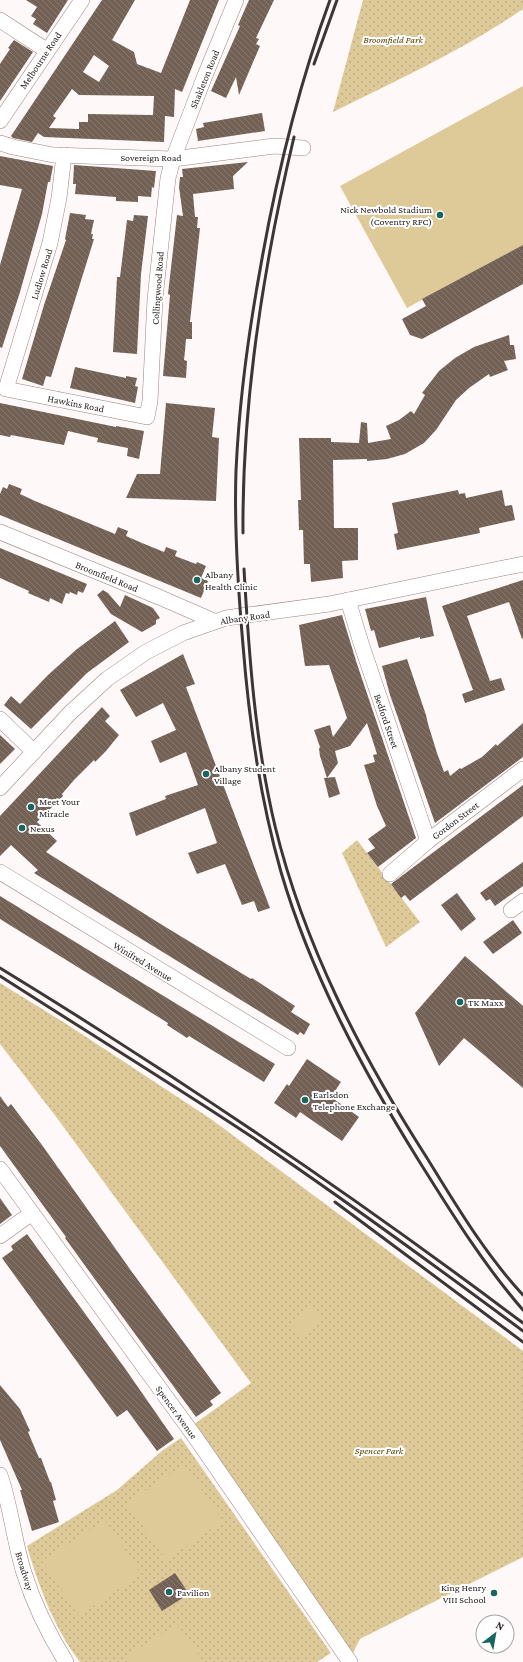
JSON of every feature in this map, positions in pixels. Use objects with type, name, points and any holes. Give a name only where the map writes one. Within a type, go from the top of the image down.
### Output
[{"type":"street","name":"Melbourne Road","points":[[0,121],[46,50],[82,0]]},
{"type":"street","name":"Shakleton Road","points":[[173,159],[236,0]]},
{"type":"street","points":[[0,20],[46,50]]},
{"type":"street","name":"Sovereign Road","points":[[0,143],[13,148],[64,156],[173,159],[274,146],[303,148]]},
{"type":"street","name":"Ludlow Road","points":[[6,390],[50,243],[59,198],[64,156]]},
{"type":"street","name":"Collingwood Road","points":[[147,417],[150,401],[155,299],[163,215],[168,178],[173,159]]},
{"type":"street","name":"Hawkins Road","points":[[6,390],[147,417]]},
{"type":"street","name":"Broomfield Road","points":[[0,532],[159,597],[214,622]]},
{"type":"street","name":"Albany Road","points":[[0,788],[88,696],[127,664],[166,641],[226,618],[286,611],[348,600],[523,564]]},
{"type":"street","name":"Bedford Street","points":[[348,600],[361,643],[428,841]]},
{"type":"street","points":[[0,719],[34,752]]},
{"type":"street","name":"Gordon Street","points":[[390,874],[428,841],[523,769]]},
{"type":"street","name":"Winifred Avenue","points":[[0,872],[288,1048]]},
{"type":"street","name":"Spencer Avenue","points":[[0,1168],[198,1442],[348,1661]]},
{"type":"street","points":[[0,1236],[32,1213]]},
{"type":"street","name":"Broadway","points":[[0,1475],[9,1506],[22,1567],[31,1594],[51,1636],[66,1662]]},
{"type":"green space","name":"Broomfield Park","points":[[363,0],[523,0],[523,9],[501,24],[454,51],[333,112]]},
{"type":"green space","name":"Nick Newbold Stadium (Coventry RFC)","points":[[523,86],[523,245],[407,308],[340,186]]},
{"type":"green space","points":[[357,840],[420,922],[386,947],[342,853]]},
{"type":"green space","name":"Spencer Park","points":[[0,983],[68,1025],[211,1119],[523,1351],[523,1557],[360,1639],[349,1660],[189,1428],[251,1383],[57,1118],[0,1044]]},
{"type":"green space","points":[[312,1305],[324,1318],[303,1337],[291,1323]]},
{"type":"green space","points":[[181,1438],[331,1653],[317,1662],[80,1662],[62,1635],[48,1607],[27,1546],[117,1490],[163,1450]]},
{"type":"green space","points":[[184,1464],[223,1521],[166,1560],[127,1503]]},
{"type":"green space","points":[[105,1520],[141,1574],[79,1616],[42,1561]]},
{"type":"green space","points":[[177,1624],[204,1662],[128,1662],[125,1657]]},
{"type":"building","points":[[26,0],[68,0],[47,33],[33,24],[36,19],[31,16],[37,7]]},
{"type":"building","points":[[102,0],[135,0],[112,40],[134,52],[137,64],[161,73],[190,0],[219,0],[182,92],[175,89],[174,117],[165,116],[164,142],[44,137],[38,133],[32,142],[13,138],[11,136]],"holes":[[[94,55],[109,66],[99,82],[83,72]],[[72,89],[79,95],[154,96],[153,115],[88,114],[88,122],[79,122],[79,129],[49,128],[56,118],[53,116]]]},
{"type":"building","points":[[249,0],[274,0],[256,38],[259,39],[256,44],[260,46],[239,95],[236,77],[226,98],[211,91],[240,26],[238,25]]},
{"type":"building","points":[[14,40],[33,52],[0,101],[0,64]]},
{"type":"building","points":[[262,113],[265,131],[198,141],[196,129],[204,127],[203,123]]},
{"type":"building","points":[[0,156],[53,166],[50,182],[48,182],[42,214],[20,292],[2,348],[0,347],[0,265],[22,189],[0,185]]},
{"type":"building","points":[[248,162],[233,176],[234,189],[193,194],[195,217],[198,217],[197,228],[200,228],[190,322],[192,322],[192,339],[186,339],[184,360],[187,361],[186,378],[163,376],[170,295],[168,294],[177,215],[183,216],[179,187],[180,177],[183,177],[182,169]]},
{"type":"building","points":[[74,165],[156,171],[154,188],[152,187],[151,197],[138,196],[138,202],[116,201],[116,197],[75,194],[76,184],[73,184]]},
{"type":"building","points":[[70,213],[86,215],[85,219],[94,220],[91,234],[93,234],[92,239],[94,239],[51,377],[46,376],[43,386],[22,379],[44,305],[66,240]]},
{"type":"building","points":[[134,215],[148,216],[141,274],[137,354],[113,352],[117,277],[120,277],[127,220],[133,221]]},
{"type":"building","points":[[523,245],[523,284],[422,339],[410,335],[402,319],[426,306],[422,299]]},
{"type":"building","points":[[509,335],[510,345],[514,345],[516,359],[504,361],[508,370],[490,377],[489,374],[469,388],[456,400],[436,430],[424,443],[405,454],[387,459],[367,461],[367,459],[333,460],[334,528],[358,528],[358,560],[342,561],[343,578],[311,582],[310,564],[304,564],[303,530],[299,530],[298,500],[301,500],[299,438],[331,438],[331,442],[359,443],[361,422],[367,423],[368,443],[391,439],[386,426],[399,420],[411,411],[414,414],[425,395],[422,393],[439,371],[455,358],[474,347]]},
{"type":"building","points":[[75,367],[126,378],[126,376],[137,378],[135,386],[138,387],[135,403],[70,388]]},
{"type":"building","points":[[0,403],[116,427],[144,431],[139,459],[127,456],[128,448],[97,442],[98,438],[68,431],[64,445],[11,435],[10,437],[0,435]]},
{"type":"building","points":[[166,403],[215,408],[212,437],[219,438],[216,501],[126,498],[137,474],[160,474]]},
{"type":"building","points":[[9,484],[22,489],[20,494],[35,501],[115,534],[118,527],[128,531],[126,536],[164,552],[166,547],[177,551],[175,556],[206,566],[201,578],[208,581],[201,598],[0,515],[0,494],[3,487],[7,489]]},
{"type":"building","points":[[458,490],[459,494],[465,493],[466,498],[502,490],[505,506],[512,505],[515,520],[479,528],[480,533],[397,550],[394,534],[398,533],[392,503]]},
{"type":"building","points":[[0,548],[87,584],[83,593],[78,591],[77,595],[70,592],[69,594],[66,593],[62,604],[50,598],[49,602],[0,578]]},
{"type":"building","points":[[523,580],[522,639],[509,602],[467,616],[490,681],[501,678],[505,690],[465,703],[462,694],[473,690],[442,606]]},
{"type":"building","points":[[103,590],[108,593],[120,607],[125,595],[153,608],[160,618],[156,620],[156,624],[142,632],[111,614],[97,595]]},
{"type":"building","points":[[426,597],[434,636],[420,639],[420,637],[379,648],[374,630],[371,631],[365,609]]},
{"type":"building","points":[[342,615],[416,838],[378,867],[367,853],[375,848],[368,839],[386,826],[377,806],[364,765],[375,762],[373,755],[377,754],[367,723],[350,746],[335,751],[338,763],[327,778],[320,756],[320,747],[314,730],[330,725],[333,737],[347,718],[329,665],[305,666],[299,625]]},
{"type":"building","points":[[115,621],[129,642],[87,673],[31,729],[4,705],[11,696],[20,704],[48,675],[77,649]]},
{"type":"building","name":"Albany Student Village","points":[[183,654],[195,684],[186,687],[270,908],[258,912],[254,901],[242,905],[225,864],[197,874],[188,853],[217,843],[205,808],[136,836],[129,813],[166,799],[165,796],[198,785],[186,752],[160,763],[151,741],[176,730],[163,703],[136,717],[120,690]]},
{"type":"building","points":[[407,659],[437,753],[444,772],[448,770],[450,776],[460,768],[461,769],[482,757],[523,723],[523,757],[435,823],[390,695],[382,666]]},
{"type":"building","points":[[102,707],[110,716],[105,721],[119,735],[95,762],[94,760],[74,780],[62,794],[63,796],[37,822],[57,841],[46,852],[295,1006],[291,1012],[310,1024],[304,1035],[300,1032],[298,1035],[34,873],[38,870],[11,845],[0,856],[0,816]]},
{"type":"building","points":[[0,735],[15,749],[0,764]]},
{"type":"building","points":[[335,777],[340,794],[329,798],[324,778]]},
{"type":"building","points":[[523,785],[523,816],[410,901],[405,895],[401,898],[391,884]]},
{"type":"building","points":[[523,862],[523,886],[495,906],[490,899],[486,901],[480,893]]},
{"type":"building","points":[[457,893],[476,919],[461,931],[441,905]]},
{"type":"building","points":[[0,896],[275,1064],[264,1082],[189,1036],[187,1038],[167,1025],[168,1023],[0,919]]},
{"type":"building","points":[[513,920],[522,933],[493,954],[483,942]]},
{"type":"building","points":[[465,956],[523,1006],[523,1088],[464,1038],[439,1066],[415,1013]]},
{"type":"building","name":"Earlsdon Telephone Exchange","points":[[307,1059],[341,1082],[331,1097],[359,1117],[342,1141],[300,1112],[296,1118],[274,1103],[287,1084],[289,1086]]},
{"type":"building","points":[[0,1096],[8,1107],[11,1104],[42,1145],[132,1272],[221,1393],[210,1401],[213,1405],[196,1417],[65,1238],[66,1237],[0,1146]]},
{"type":"building","points":[[0,1198],[12,1215],[0,1224]]},
{"type":"building","points":[[27,1234],[124,1367],[174,1439],[157,1451],[127,1410],[117,1417],[2,1258],[13,1250],[11,1246]]},
{"type":"building","points":[[0,1385],[20,1409],[30,1431],[28,1432],[39,1458],[41,1458],[51,1482],[56,1500],[53,1501],[59,1522],[32,1531],[20,1490],[22,1490],[0,1440]]},
{"type":"building","name":"Pavilion","points":[[175,1573],[189,1594],[162,1611],[149,1590]]},
{"type":"railway","points":[[330,0],[318,33],[298,99],[273,201],[248,345],[237,446],[236,537],[238,580],[245,674],[256,760],[267,816],[281,872],[293,910],[307,948],[340,1021],[398,1127],[455,1218],[494,1274],[523,1310]]},
{"type":"railway","points":[[314,64],[337,0]]},
{"type":"railway","points":[[243,533],[246,433],[256,334],[273,235],[294,137]]},
{"type":"railway","points":[[244,569],[254,698],[262,762],[268,794],[287,870],[318,956],[358,1039],[379,1079],[403,1119],[472,1229],[496,1263],[523,1295]]},
{"type":"railway","points":[[0,968],[134,1052],[266,1139],[395,1229],[523,1323]]},
{"type":"railway","points":[[0,976],[252,1137],[389,1232],[523,1331]]},
{"type":"railway","points":[[335,1202],[523,1342]]},
{"type":"place","name":"Nick Newbold Stadium (Coventry RFC)","points":[[440,215]]},
{"type":"place","name":"Albany Health Clinic","points":[[197,580]]},
{"type":"place","name":"Albany Student Village","points":[[206,774]]},
{"type":"place","name":"Meet Your Miracle","points":[[31,807]]},
{"type":"place","name":"Nexus","points":[[22,828]]},
{"type":"place","name":"TK Maxx","points":[[460,1002]]},
{"type":"place","name":"Earlsdon Telephone Exchange","points":[[305,1100]]},
{"type":"place","name":"Pavilion","points":[[169,1592]]},
{"type":"place","name":"King Henry VIII School","points":[[494,1593]]}]
